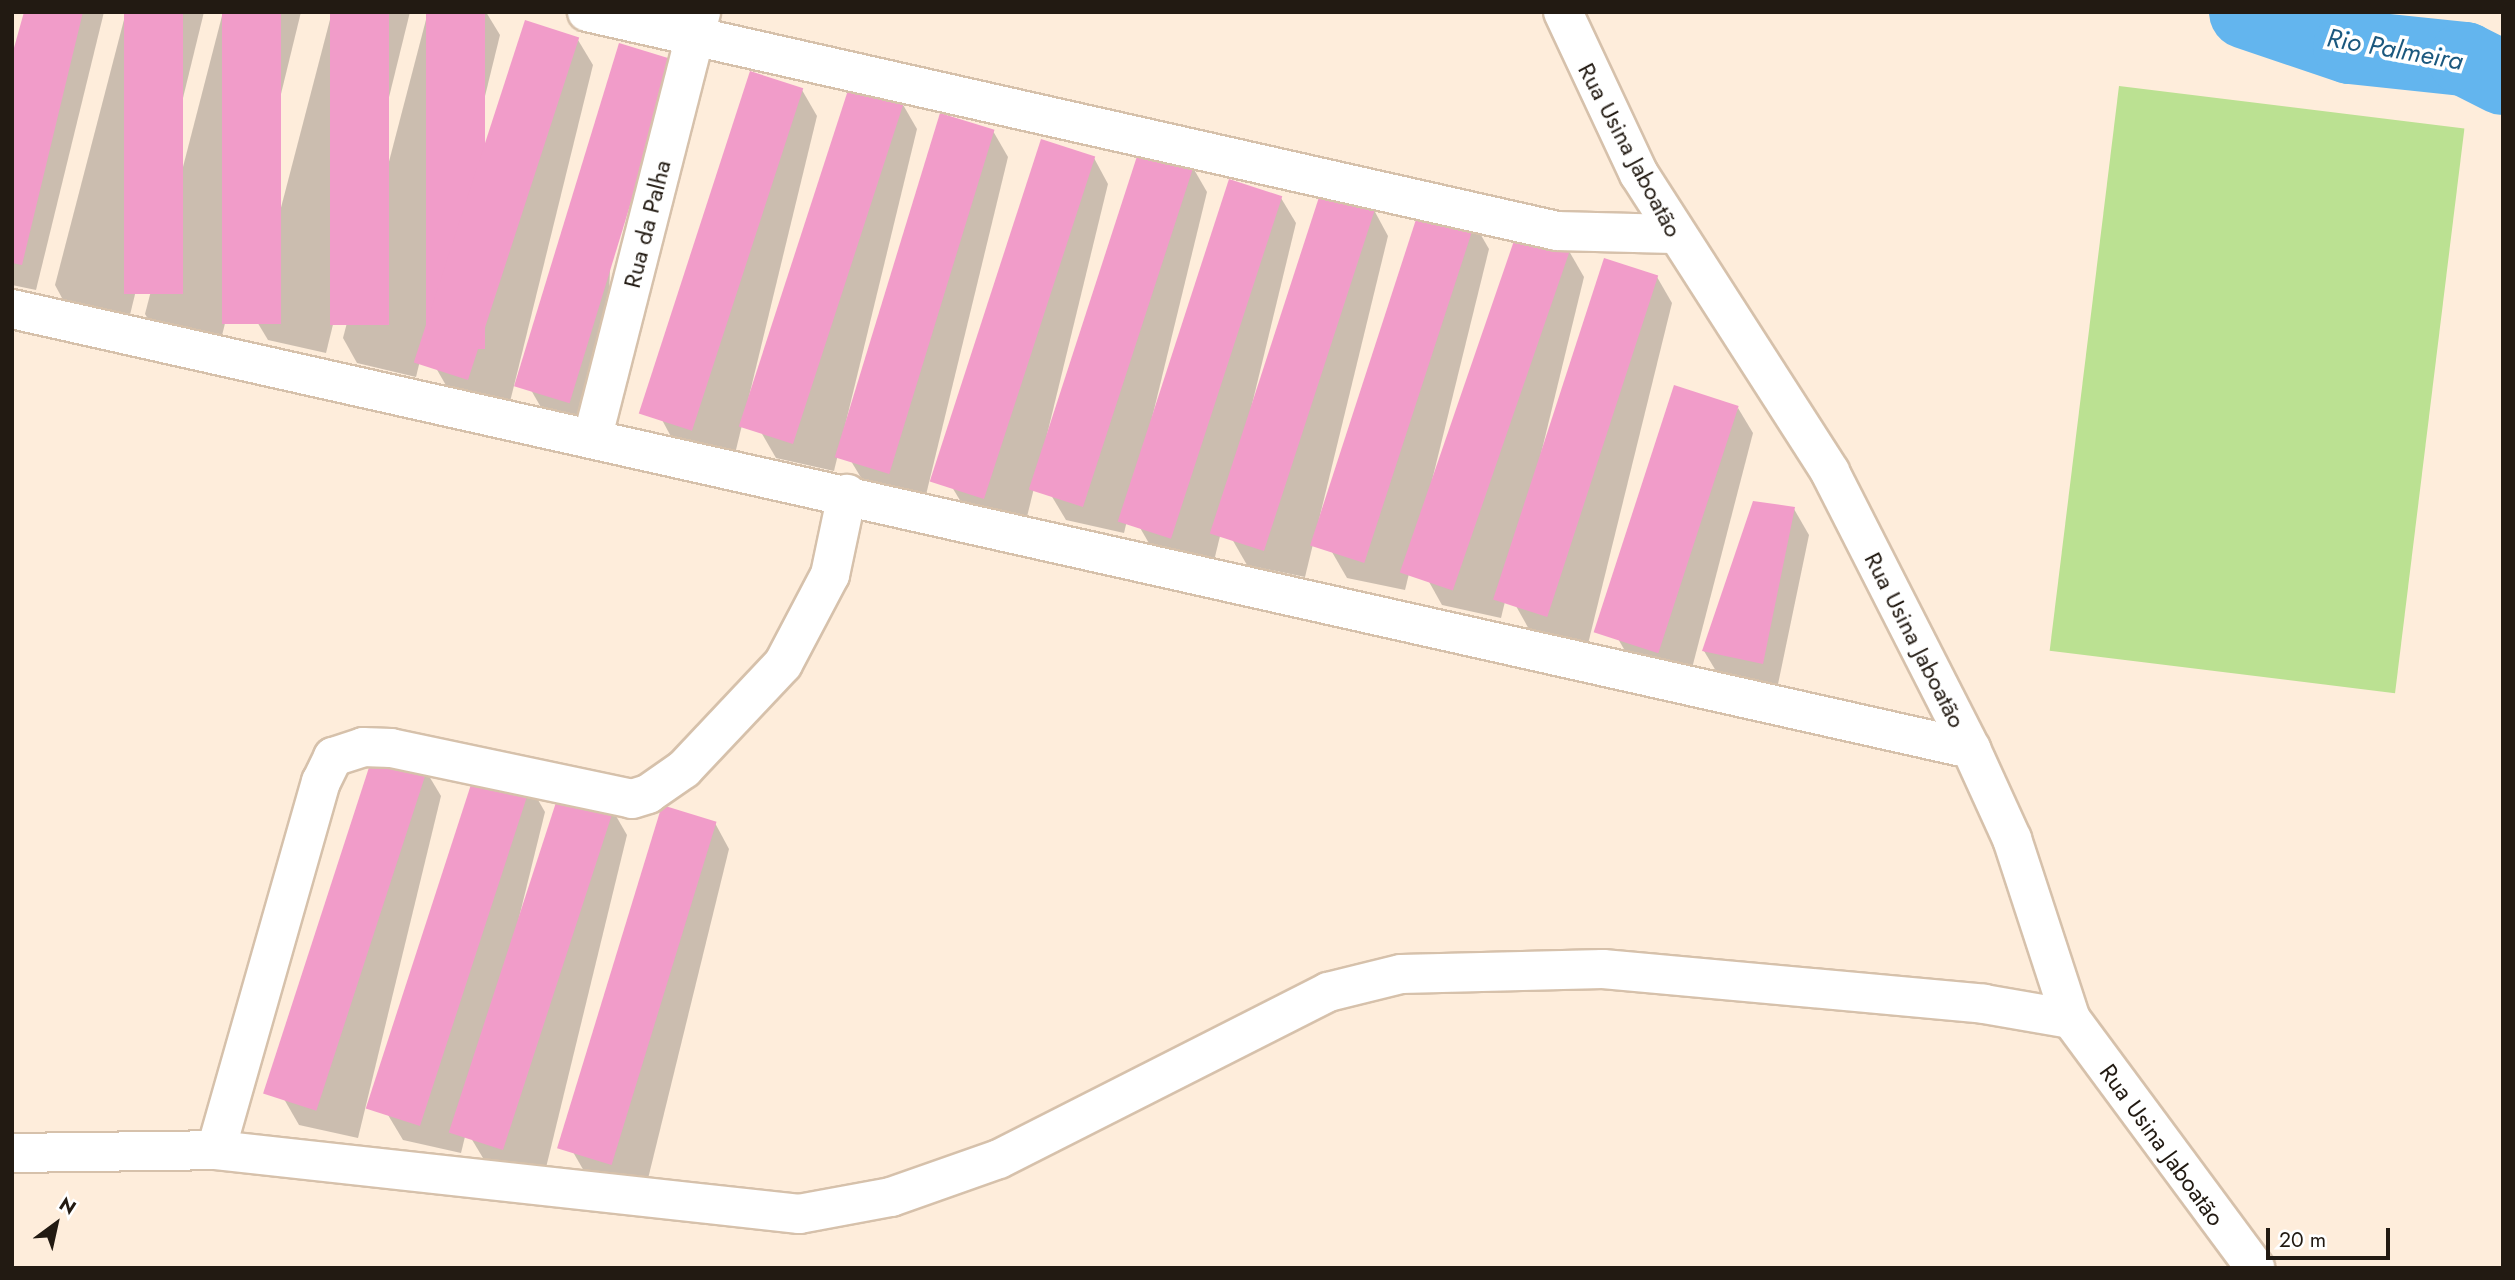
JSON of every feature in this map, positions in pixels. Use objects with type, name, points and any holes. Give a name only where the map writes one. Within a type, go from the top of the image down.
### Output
[{"type":"street","points":[[587,12],[697,26],[1557,231],[1673,234]]},
{"type":"street","name":"Rua Usina Jaboatão","points":[[1563,12],[1588,75],[1673,234],[1829,472],[1971,749],[2012,839],[2071,1019],[2255,1268]]},
{"type":"street","name":"Rua da Palha","points":[[593,436],[697,26]]},
{"type":"street","points":[[12,309],[593,436],[1971,749]]},
{"type":"street","points":[[216,1150],[321,782],[333,757],[363,747],[391,748],[632,799],[648,794],[684,769],[783,664],[830,575],[846,494]]},
{"type":"street","points":[[13,1153],[216,1150],[799,1214],[891,1197],[999,1159],[1328,992],[1401,974],[1603,969],[1984,1004],[2071,1019]]},
{"type":"green space","points":[[2119,86],[2464,128],[2395,693],[2050,651]]},
{"type":"building","points":[[24,12],[83,12],[22,265],[12,263],[12,55]]},
{"type":"building","points":[[124,12],[183,12],[183,294],[124,294]]},
{"type":"building","points":[[222,12],[281,12],[281,324],[222,324]]},
{"type":"building","points":[[330,12],[389,12],[389,325],[330,325]]},
{"type":"building","points":[[426,12],[485,12],[485,349],[426,349]]},
{"type":"building","points":[[525,20],[579,38],[468,380],[414,362]]},
{"type":"building","points":[[619,43],[674,60],[570,403],[514,386]]},
{"type":"building","points":[[750,71],[803,88],[692,431],[639,413]]},
{"type":"building","points":[[850,84],[904,102],[793,444],[739,426]]},
{"type":"building","points":[[940,113],[995,130],[889,474],[835,457]]},
{"type":"building","points":[[1041,139],[1095,157],[984,499],[930,481]]},
{"type":"building","points":[[1140,147],[1194,165],[1083,507],[1029,489]]},
{"type":"building","points":[[1229,179],[1282,196],[1171,539],[1118,521]]},
{"type":"building","points":[[1321,191],[1375,209],[1264,551],[1210,533]]},
{"type":"building","points":[[1421,204],[1475,222],[1364,563],[1310,545]]},
{"type":"building","points":[[1517,232],[1570,250],[1453,591],[1400,572]]},
{"type":"building","points":[[1604,258],[1658,276],[1547,617],[1493,599]]},
{"type":"building","points":[[1674,385],[1739,406],[1658,653],[1594,632]]},
{"type":"building","points":[[1753,501],[1795,507],[1763,664],[1702,651]]},
{"type":"building","points":[[374,752],[427,769],[316,1111],[263,1093]]},
{"type":"building","points":[[477,766],[531,784],[420,1126],[366,1108]]},
{"type":"building","points":[[560,790],[614,808],[503,1150],[449,1132]]},
{"type":"building","points":[[662,805],[717,822],[612,1165],[557,1148]]},
{"type":"waterway","name":"Rio Palmeira","points":[[2246,12],[2350,47],[2465,59],[2503,78]]}]
